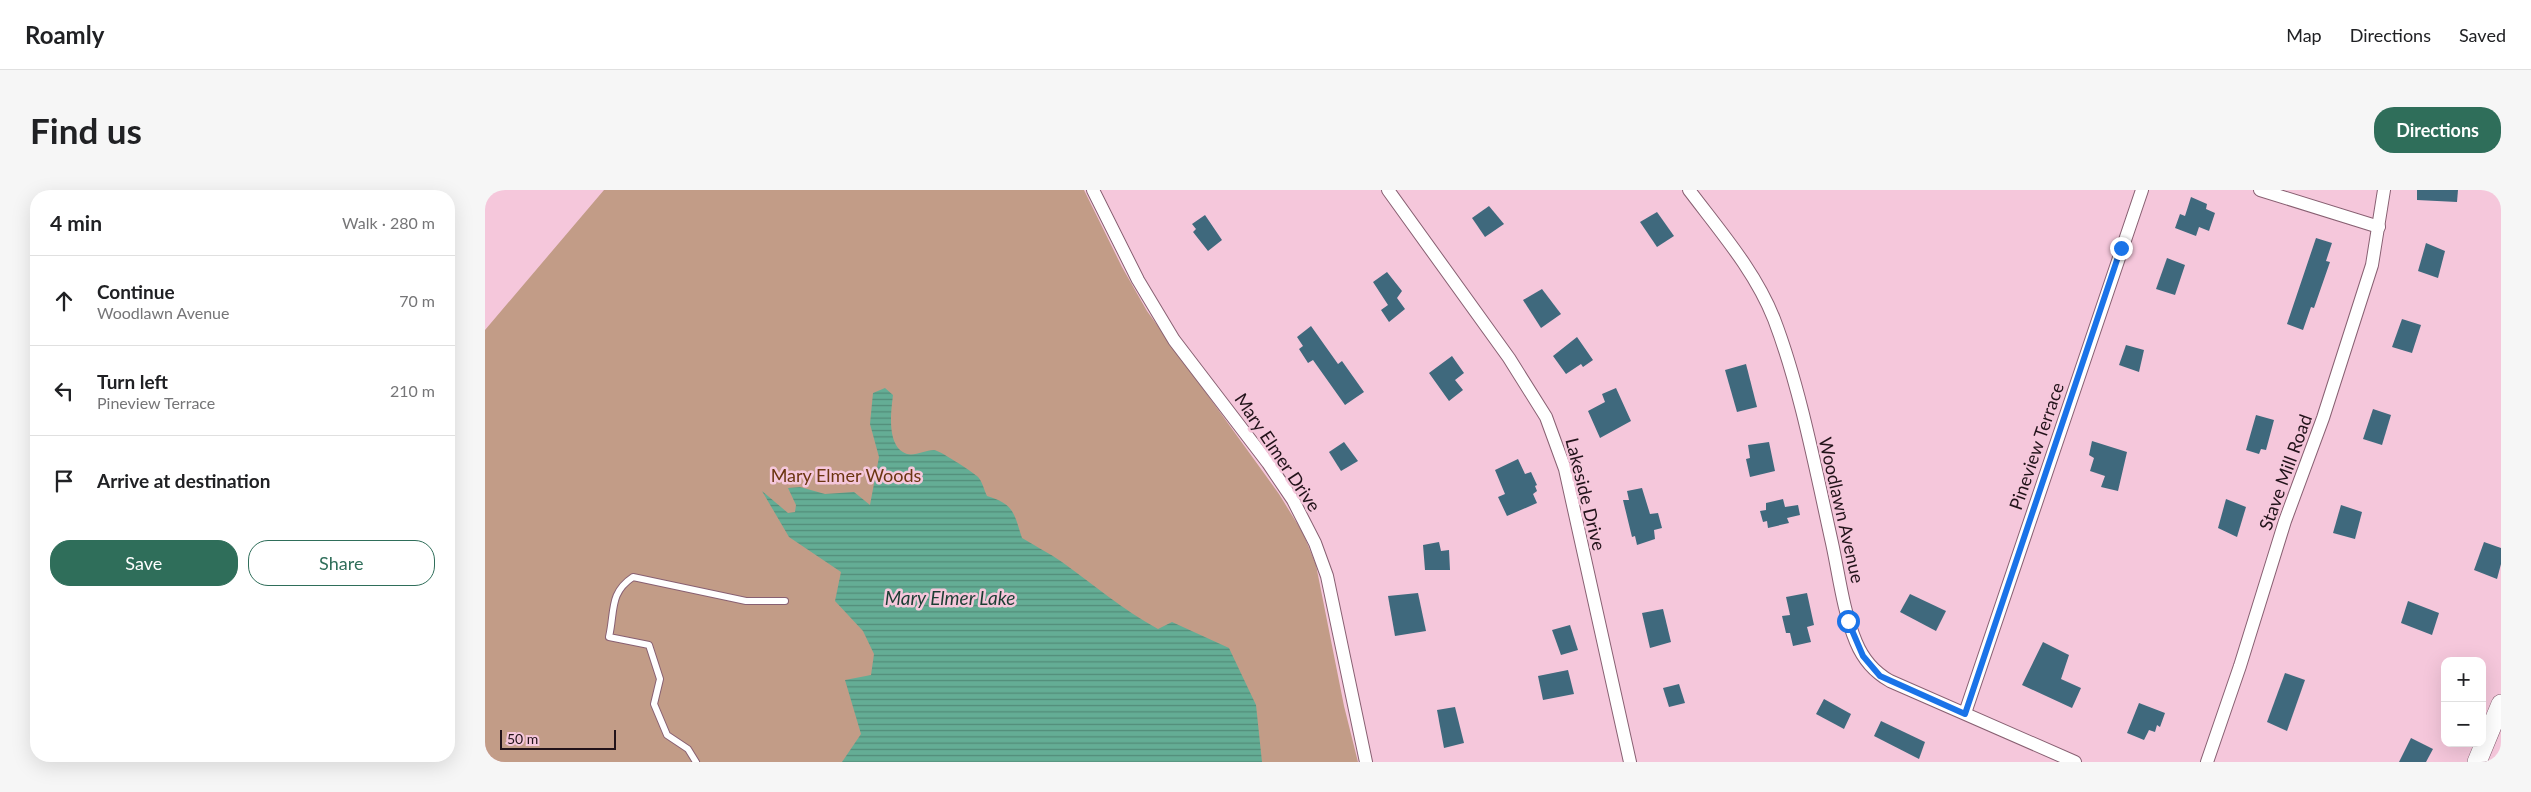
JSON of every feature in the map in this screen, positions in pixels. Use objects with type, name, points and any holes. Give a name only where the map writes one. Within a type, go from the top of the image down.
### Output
[{"type":"main road","points":[[2477,762],[2501,704]]},
{"type":"street","name":"Mary Elmer Drive","points":[[1093,190],[1138,280],[1174,340],[1268,463],[1293,500],[1315,543],[1327,576],[1366,762]]},
{"type":"street","name":"Lakeside Drive","points":[[1388,190],[1531,391],[1553,432],[1565,469],[1577,518],[1582,550],[1630,762]]},
{"type":"street","name":"Woodlawn Avenue","points":[[1689,190],[1729,241],[1762,290],[1775,321],[1819,480],[1848,621],[1856,643],[1872,668],[1880,676],[2075,762]]},
{"type":"street","name":"Pineview Terrace","points":[[1965,714],[2142,190]]},
{"type":"street","points":[[2260,190],[2379,227]]},
{"type":"street","name":"Stave Mill Road","points":[[2207,762],[2240,666],[2285,521],[2323,418],[2372,265],[2384,190]]},
{"type":"lane","points":[[696,762],[688,749],[667,735],[654,704],[661,679],[649,645],[609,637],[614,599],[621,585],[633,577],[746,601],[785,601]]},
{"type":"green space","name":"Mary Elmer Woods","points":[[604,190],[1084,190],[1122,267],[1147,311],[1279,494],[1303,533],[1316,565],[1344,706],[1358,762],[485,762],[485,330]]},
{"type":"water","name":"Mary Elmer Lake","points":[[885,388],[893,395],[891,428],[893,437],[900,450],[907,454],[917,454],[934,450],[974,473],[980,480],[987,496],[1003,502],[1012,511],[1022,538],[1062,562],[1145,622],[1158,629],[1172,622],[1229,648],[1256,705],[1262,762],[842,762],[861,734],[845,680],[871,675],[874,654],[863,631],[835,601],[841,572],[789,537],[762,491],[788,513],[795,512],[796,505],[788,488],[800,487],[825,494],[854,492],[870,505],[879,457],[870,424],[873,393]]},
{"type":"building","points":[[2417,190],[2458,190],[2457,202],[2417,200]]},
{"type":"building","points":[[2191,197],[2207,204],[2206,209],[2215,213],[2209,231],[2199,227],[2196,236],[2175,228],[2180,214],[2185,216]]},
{"type":"building","points":[[1489,206],[1504,224],[1485,237],[1472,218]]},
{"type":"building","points":[[1657,212],[1674,236],[1657,247],[1640,222]]},
{"type":"building","points":[[1205,215],[1222,240],[1208,251],[1193,232],[1196,229],[1192,224]]},
{"type":"building","points":[[2316,238],[2332,243],[2326,261],[2330,262],[2314,308],[2311,307],[2303,330],[2287,324]]},
{"type":"building","points":[[2426,243],[2445,251],[2438,278],[2418,271]]},
{"type":"building","points":[[2167,258],[2185,265],[2175,295],[2156,289]]},
{"type":"building","points":[[1387,272],[1402,291],[1397,298],[1405,309],[1389,322],[1381,310],[1388,305],[1373,282]]},
{"type":"building","points":[[1542,289],[1561,314],[1541,328],[1523,300]]},
{"type":"building","points":[[2402,319],[2421,325],[2412,353],[2392,347]]},
{"type":"building","points":[[1311,326],[1338,364],[1342,361],[1364,392],[1345,405],[1313,360],[1308,363],[1299,349],[1303,346],[1297,337]]},
{"type":"building","points":[[1577,337],[1593,360],[1583,367],[1581,364],[1566,374],[1553,356]]},
{"type":"building","points":[[2126,345],[2144,350],[2139,372],[2119,365]]},
{"type":"building","points":[[1452,356],[1464,373],[1455,380],[1463,390],[1449,401],[1429,373]]},
{"type":"building","points":[[1746,364],[1757,407],[1737,412],[1725,370]]},
{"type":"building","points":[[1616,388],[1631,421],[1600,438],[1588,411],[1605,402],[1602,394]]},
{"type":"building","points":[[2373,409],[2391,415],[2382,445],[2363,439]]},
{"type":"building","points":[[2256,415],[2274,420],[2266,450],[2261,449],[2259,454],[2246,450]]},
{"type":"building","points":[[2092,441],[2127,452],[2118,491],[2101,487],[2105,476],[2090,471],[2094,458],[2089,455]]},
{"type":"building","points":[[1344,442],[1358,461],[1341,471],[1329,452]]},
{"type":"building","points":[[1769,442],[1775,471],[1750,477],[1746,459],[1750,458],[1748,445]]},
{"type":"building","points":[[1518,459],[1525,474],[1531,472],[1537,485],[1535,486],[1537,491],[1533,494],[1537,503],[1507,516],[1498,497],[1505,494],[1495,470]]},
{"type":"building","points":[[1642,488],[1650,514],[1658,513],[1662,528],[1654,530],[1655,539],[1637,545],[1635,536],[1632,537],[1623,500],[1629,500],[1627,491]]},
{"type":"building","points":[[1783,499],[1785,507],[1798,505],[1800,515],[1787,518],[1789,523],[1768,528],[1767,521],[1763,522],[1760,511],[1766,510],[1766,503]]},
{"type":"building","points":[[2226,499],[2246,507],[2237,537],[2218,528]]},
{"type":"building","points":[[2341,505],[2362,512],[2355,539],[2333,533]]},
{"type":"building","points":[[1439,542],[1441,551],[1449,550],[1450,570],[1425,570],[1423,545]]},
{"type":"building","points":[[2484,542],[2501,548],[2501,564],[2497,579],[2474,570]]},
{"type":"building","points":[[1418,593],[1426,631],[1395,636],[1388,596]]},
{"type":"building","points":[[1807,593],[1814,625],[1807,627],[1811,642],[1793,646],[1790,633],[1786,633],[1782,616],[1790,615],[1786,597]]},
{"type":"building","points":[[1910,594],[1946,611],[1936,631],[1900,612]]},
{"type":"building","points":[[2408,601],[2439,613],[2432,635],[2401,623]]},
{"type":"building","points":[[1663,609],[1671,642],[1650,648],[1642,613]]},
{"type":"building","points":[[1570,625],[1578,650],[1561,655],[1552,630]]},
{"type":"building","points":[[2043,642],[2069,655],[2061,679],[2081,688],[2072,708],[2022,685]]},
{"type":"building","points":[[1568,670],[1574,694],[1543,700],[1538,676]]},
{"type":"building","points":[[2285,673],[2305,680],[2287,731],[2267,722]]},
{"type":"building","points":[[1679,684],[1685,703],[1669,707],[1663,688]]},
{"type":"building","points":[[1824,699],[1851,714],[1844,729],[1816,714]]},
{"type":"building","points":[[2139,703],[2165,713],[2160,727],[2157,725],[2155,732],[2149,730],[2144,740],[2127,733]]},
{"type":"building","points":[[1455,707],[1464,743],[1444,748],[1437,710]]},
{"type":"building","points":[[1881,721],[1925,742],[1919,759],[1874,736]]},
{"type":"building","points":[[2411,738],[2433,749],[2426,762],[2399,762]]},
{"type":"route","points":[[1848,621],[1863,656],[1880,676],[1965,714],[2121,248]]}]
